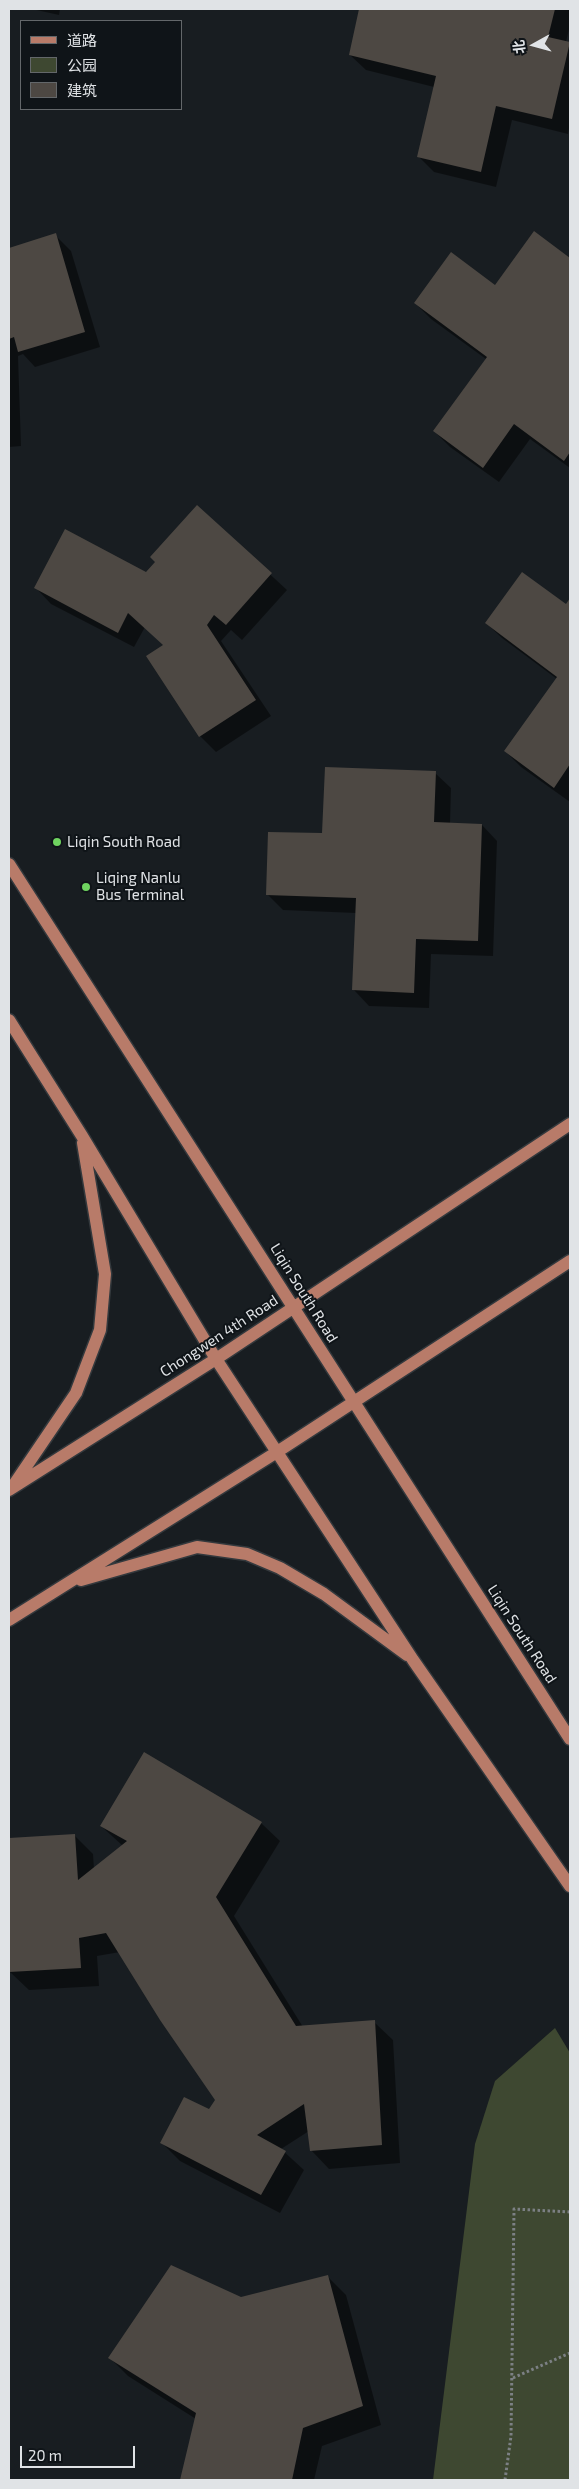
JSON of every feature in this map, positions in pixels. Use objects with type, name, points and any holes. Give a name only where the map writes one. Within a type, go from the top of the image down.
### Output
[{"type":"main road","name":"Liqin South Road","points":[[9,864],[570,1739]]},
{"type":"main road","points":[[9,1020],[82,1136],[216,1359],[414,1660],[570,1886]]},
{"type":"main road","name":"Chongwen 4th Road","points":[[10,1489],[216,1359],[570,1124]]},
{"type":"main road","points":[[10,1489],[76,1393],[100,1330],[105,1274],[82,1136]]},
{"type":"main road","points":[[9,1620],[354,1403],[570,1261]]},
{"type":"main road","points":[[67,1584],[197,1547],[247,1554],[280,1568],[324,1594],[414,1660]]},
{"type":"path","points":[[504,2480],[511,2436],[514,2209],[570,2212]]},
{"type":"path","points":[[513,2378],[570,2353]]},
{"type":"green space","points":[[555,2028],[570,2053],[570,2480],[433,2480],[475,2144],[495,2081]]},
{"type":"building","points":[[359,9],[555,9],[548,37],[570,42],[552,119],[496,106],[481,172],[417,157],[436,76],[349,55]]},
{"type":"building","points":[[534,231],[570,258],[570,452],[564,461],[514,424],[483,468],[433,431],[487,357],[414,303],[451,252],[495,285]]},
{"type":"building","points":[[56,233],[85,332],[18,352],[14,337],[9,339],[9,248]]},
{"type":"building","points":[[197,505],[272,573],[226,625],[214,615],[207,625],[256,700],[199,737],[146,656],[163,645],[128,613],[118,633],[34,588],[65,529],[146,572],[155,562],[150,557]]},
{"type":"building","points":[[522,572],[566,604],[570,598],[570,764],[554,788],[504,751],[557,677],[485,623]]},
{"type":"building","points":[[325,767],[436,771],[434,822],[482,824],[478,941],[416,939],[414,993],[352,990],[356,898],[266,895],[268,832],[322,833]]},
{"type":"building","points":[[144,1752],[262,1822],[216,1897],[296,2026],[375,2020],[382,2145],[310,2151],[304,2104],[257,2135],[286,2151],[261,2195],[160,2143],[184,2097],[209,2109],[215,2100],[160,2020],[106,1933],[79,1938],[81,1968],[9,1972],[9,1838],[75,1834],[78,1880],[127,1841],[100,1826]]},
{"type":"building","points":[[171,2265],[241,2297],[328,2275],[363,2406],[303,2428],[292,2480],[180,2480],[196,2413],[108,2358]]},
{"type":"place","name":"Liqin South Road","points":[[57,842]]},
{"type":"place","name":"Liqing Nanlu Bus Terminal","points":[[86,887]]}]
